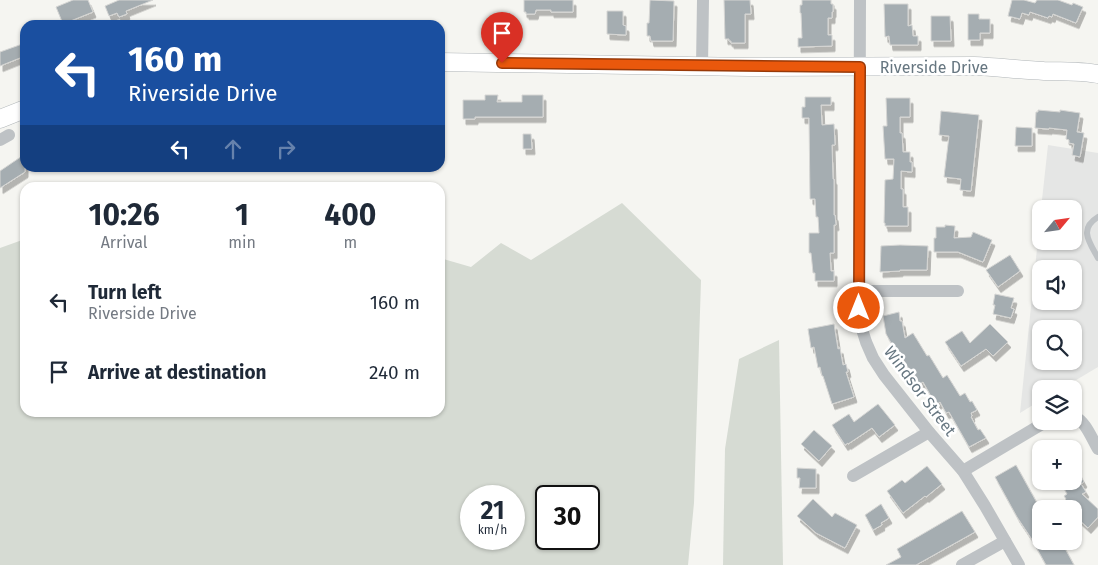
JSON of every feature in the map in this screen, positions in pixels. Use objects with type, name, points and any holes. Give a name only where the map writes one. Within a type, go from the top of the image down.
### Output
[{"type":"main road","name":"Riverside Drive","points":[[445,62],[702,66],[982,67],[1077,71],[1098,74]]},
{"type":"main road","points":[[0,119],[20,111]]},
{"type":"street","points":[[702,0],[702,66]]},
{"type":"street","name":"Windsor Street","points":[[860,0],[859,308],[861,326],[873,358],[884,375],[962,471],[1019,565]]},
{"type":"street","points":[[860,291],[958,291]]},
{"type":"street","points":[[1082,422],[1098,449]]},
{"type":"street","points":[[962,471],[1032,430]]},
{"type":"street","points":[[853,476],[929,432]]},
{"type":"street","points":[[962,565],[1005,541]]},
{"type":"lane","points":[[1098,217],[1090,223],[1087,234],[1089,242],[1098,258]]},
{"type":"shaded area","points":[[1048,145],[1098,153],[1098,367],[1076,380],[1032,380],[1032,406],[1020,413],[1032,297],[1032,310],[1082,310],[1082,260],[1036,260],[1037,250],[1082,250],[1082,200],[1042,200]]},
{"type":"shaded area","points":[[622,203],[701,280],[694,503],[688,565],[0,565],[0,248],[20,241],[20,417],[445,417],[445,259],[471,267],[501,243],[531,260]]},
{"type":"shaded area","points":[[779,340],[783,565],[723,565],[725,449],[739,359]]},
{"type":"building","points":[[73,0],[88,0],[93,12],[73,20],[61,20],[56,7]]},
{"type":"building","points":[[119,0],[153,0],[126,11],[127,14],[119,17],[117,13],[109,16],[105,6]]},
{"type":"building","points":[[524,0],[573,0],[573,12],[536,10],[535,14],[526,14],[524,12]]},
{"type":"building","points":[[650,0],[674,1],[673,41],[651,41],[650,36],[647,36]]},
{"type":"building","points":[[724,0],[750,0],[751,14],[745,14],[745,43],[731,43],[729,39],[725,39]]},
{"type":"building","points":[[802,0],[831,0],[833,12],[832,18],[828,18],[828,35],[832,35],[832,46],[798,47],[798,38],[802,38],[800,5],[802,5]]},
{"type":"building","points":[[1012,0],[1024,0],[1035,3],[1037,0],[1058,0],[1083,7],[1076,23],[1053,14],[1052,17],[1049,16],[1048,18],[1030,12],[1029,15],[1022,13],[1020,19],[1008,16]]},
{"type":"building","points":[[884,4],[908,4],[908,26],[912,25],[913,36],[918,36],[918,45],[890,45],[889,36],[885,37]]},
{"type":"building","points":[[607,11],[623,11],[623,25],[626,26],[626,35],[607,34]]},
{"type":"building","points":[[968,14],[979,14],[979,19],[990,19],[990,33],[980,33],[980,40],[968,40]]},
{"type":"building","points":[[931,16],[950,16],[951,41],[931,41]]},
{"type":"building","points":[[20,45],[20,58],[0,66],[0,52]]},
{"type":"building","points":[[485,95],[498,95],[497,102],[522,102],[522,95],[543,95],[543,117],[475,117],[475,119],[463,119],[463,100],[485,100]]},
{"type":"building","points":[[805,97],[831,97],[831,105],[821,105],[822,125],[834,124],[835,145],[832,145],[836,225],[834,225],[834,253],[830,253],[831,271],[834,271],[834,281],[815,281],[811,253],[809,253],[809,233],[819,233],[815,199],[810,199],[809,118],[802,118],[802,107],[805,107]]},
{"type":"building","points":[[886,98],[910,98],[910,117],[900,117],[903,152],[910,152],[910,162],[912,162],[912,172],[901,171],[903,207],[908,207],[908,226],[885,226],[884,223],[885,180],[893,179],[894,159],[885,159],[883,126],[887,126]]},
{"type":"building","points":[[1038,110],[1060,112],[1060,110],[1080,113],[1077,132],[1084,133],[1080,157],[1072,155],[1074,144],[1069,143],[1069,140],[1066,139],[1067,130],[1035,128],[1036,112]]},
{"type":"building","points":[[941,111],[979,115],[971,191],[960,190],[961,179],[944,177],[949,136],[939,135]]},
{"type":"building","points":[[1016,127],[1032,128],[1032,146],[1015,146]]},
{"type":"building","points":[[523,134],[531,134],[532,149],[523,149]]},
{"type":"building","points":[[20,157],[20,172],[25,172],[0,188],[0,171]]},
{"type":"building","points":[[945,225],[955,226],[954,238],[971,237],[973,232],[992,240],[983,262],[958,252],[934,252],[936,227],[945,227]]},
{"type":"building","points":[[881,246],[928,246],[927,270],[880,272]]},
{"type":"building","points":[[1010,255],[1020,271],[998,287],[986,270]]},
{"type":"building","points":[[995,294],[1014,298],[1011,308],[1014,309],[1011,318],[993,314]]},
{"type":"building","points":[[899,312],[905,338],[913,333],[943,378],[947,375],[960,396],[965,393],[970,402],[972,401],[977,410],[971,413],[971,417],[978,430],[980,429],[986,438],[969,447],[949,412],[946,413],[940,402],[936,405],[923,382],[918,385],[904,361],[902,362],[886,334],[883,316]]},
{"type":"building","points":[[834,324],[838,349],[840,348],[843,365],[846,364],[848,372],[846,372],[854,397],[832,404],[820,367],[818,368],[814,347],[811,348],[808,329]]},
{"type":"building","points":[[990,324],[1008,342],[993,356],[986,349],[961,366],[945,342],[962,331],[970,343]]},
{"type":"building","points":[[878,404],[895,425],[879,437],[872,428],[845,445],[832,425],[849,414],[854,422]]},
{"type":"building","points":[[814,430],[832,446],[819,461],[801,444]]},
{"type":"building","points":[[1016,465],[1035,500],[1032,500],[1032,540],[1017,517],[995,477]]},
{"type":"building","points":[[927,466],[942,484],[903,513],[887,491],[902,480],[905,483]]},
{"type":"building","points":[[797,468],[816,469],[816,488],[799,488],[800,478],[797,478]]},
{"type":"building","points":[[1082,486],[1086,492],[1082,494],[1098,509],[1098,517],[1088,528],[1082,522],[1082,500],[1065,500],[1064,496],[1067,494],[1065,490],[1082,490]]},
{"type":"building","points":[[813,499],[832,517],[835,513],[857,525],[845,548],[816,533],[797,516]]},
{"type":"building","points":[[881,504],[889,518],[873,530],[865,515]]},
{"type":"building","points":[[962,511],[975,532],[916,565],[886,565],[901,557],[897,549]]},
{"type":"building","points":[[1038,550],[1066,550],[1074,565],[1046,565]]},
{"type":"route","points":[[502,63],[860,67],[859,308]]}]
